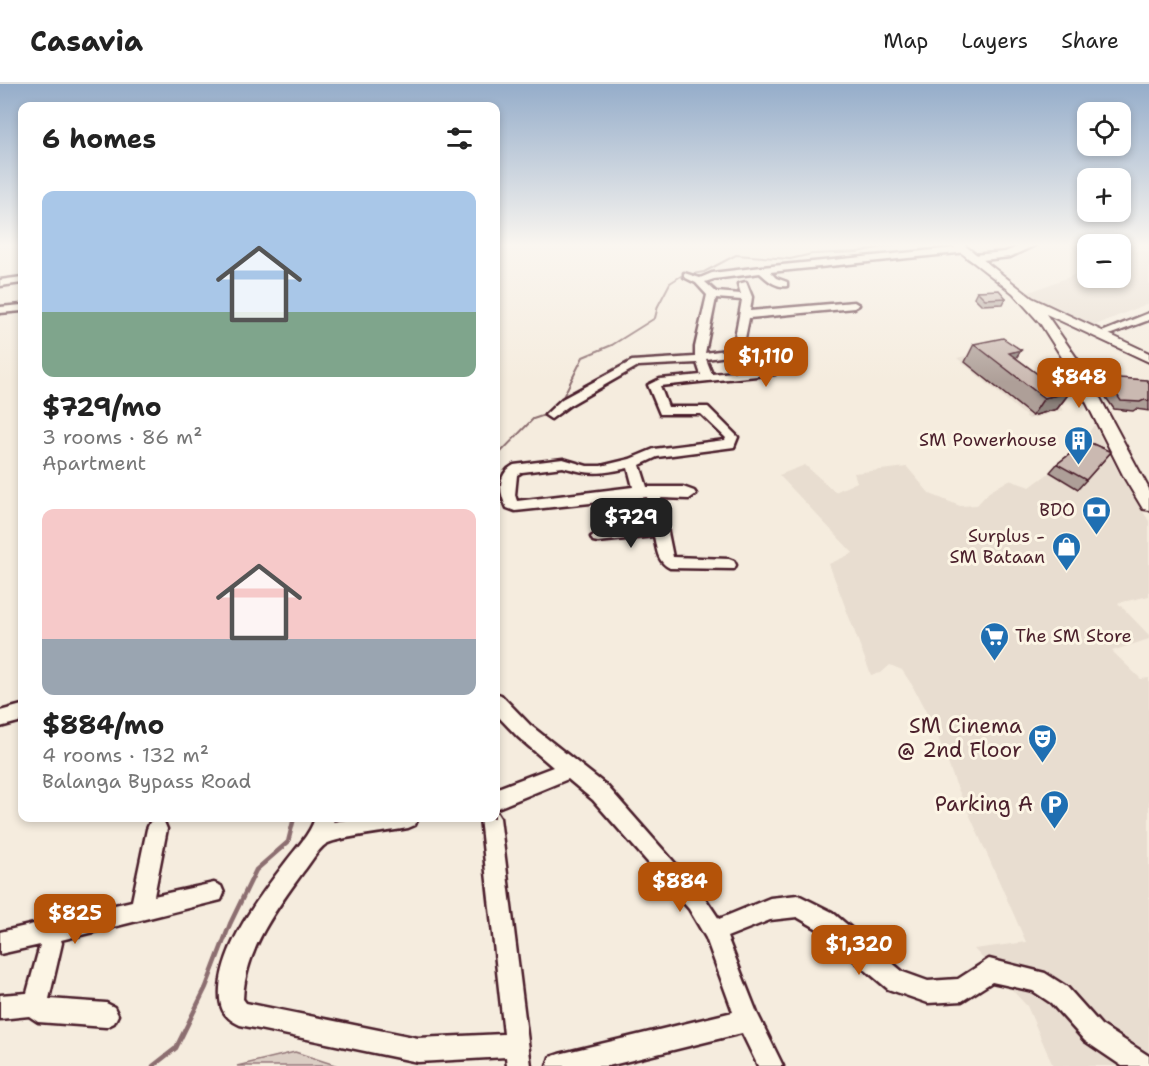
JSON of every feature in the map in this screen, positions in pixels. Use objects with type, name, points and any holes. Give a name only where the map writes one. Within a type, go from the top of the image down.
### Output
[{"type":"main road","points":[[1015,290],[1027,299],[1149,358]]},
{"type":"main road","points":[[1027,299],[1060,344],[1091,396],[1124,462],[1149,504]]},
{"type":"street","points":[[706,290],[712,295],[747,297]]},
{"type":"street","points":[[551,415],[566,402],[636,363],[700,358],[738,352],[747,297],[745,290]]},
{"type":"street","points":[[708,378],[700,358],[700,347],[712,295]]},
{"type":"street","points":[[743,315],[854,305]]},
{"type":"street","points":[[0,310],[18,308]]},
{"type":"street","points":[[1102,334],[1149,316]]},
{"type":"street","points":[[689,494],[647,492],[515,506],[502,495],[508,478],[519,468],[563,462],[587,470],[601,470],[633,463],[654,453],[730,444],[732,437],[704,410],[664,411],[654,385],[660,382],[771,372],[773,369],[770,347]]},
{"type":"street","points":[[633,463],[647,492],[668,561],[675,564],[729,565]]},
{"type":"street","points":[[598,537],[660,530]]},
{"type":"street","points":[[500,710],[600,793],[696,902],[714,932],[748,1020],[771,1066]]},
{"type":"street","points":[[0,719],[18,714]]},
{"type":"street","points":[[500,797],[571,769]]},
{"type":"street","points":[[370,822],[322,827],[256,920],[232,976],[231,1004],[240,1013],[418,1050],[518,1056],[490,822]]},
{"type":"street","points":[[141,910],[157,829]]},
{"type":"street","points":[[0,943],[214,893]]},
{"type":"street","points":[[714,932],[770,909],[798,906],[824,920],[896,981],[928,992],[962,990],[989,970],[1015,974],[1037,981],[1059,995],[1093,1033],[1143,1066]]},
{"type":"street","points":[[45,931],[51,943],[36,1004],[38,1010],[106,1015]]},
{"type":"street","points":[[0,1007],[36,1004]]},
{"type":"street","points":[[559,1066],[748,1020]]},
{"type":"shaded area","points":[[1035,290],[1149,290],[1149,303],[1091,327],[1027,293]]},
{"type":"shaded area","points":[[1000,348],[1038,387],[1072,381],[1075,389],[1046,394],[1064,410],[1029,419],[957,358]]},
{"type":"shaded area","points":[[1094,425],[1121,477],[1149,521],[1149,596],[1118,603],[1149,635],[1149,639],[1112,651],[1141,679],[1149,678],[1149,1066],[1053,1066],[1027,1006],[974,949],[1026,942],[955,782],[935,729],[912,685],[902,670],[890,665],[881,673],[871,675],[829,564],[853,553],[779,475],[805,465],[835,492],[857,482],[854,473],[907,467],[930,494],[960,506],[977,505],[989,492],[1009,480],[1030,487],[1071,457]]},
{"type":"shaded area","points":[[295,1052],[338,1066],[237,1066]]},
{"type":"building","points":[[999,290],[1006,298],[985,299],[977,291]]},
{"type":"building","points":[[1003,338],[1021,350],[1009,353],[1043,378],[1050,376],[1070,392],[1044,398],[974,344]]},
{"type":"building","points":[[1105,377],[1147,380],[1149,401],[1121,401]]},
{"type":"building","name":"SM Powerhouse","points":[[1084,440],[1111,452],[1086,480],[1057,464],[1078,448]]},
{"type":"waterway","points":[[561,401],[583,357],[612,345],[655,318],[666,290]]},
{"type":"waterway","points":[[500,453],[533,419],[548,414]]},
{"type":"waterway","points":[[153,1066],[176,1048],[206,987],[230,924],[256,870],[288,842],[293,822]]},
{"type":"place","name":"SM Powerhouse","points":[[1078,466]]},
{"type":"place","name":"BDO","points":[[1096,536]]},
{"type":"place","name":"Surplus - SM Bataan","points":[[1066,572]]},
{"type":"place","name":"The SM Store","points":[[994,662]]},
{"type":"place","name":"SM Cinema @ 2nd Floor","points":[[1043,764]]},
{"type":"place","name":"Parking A","points":[[1054,830]]}]
